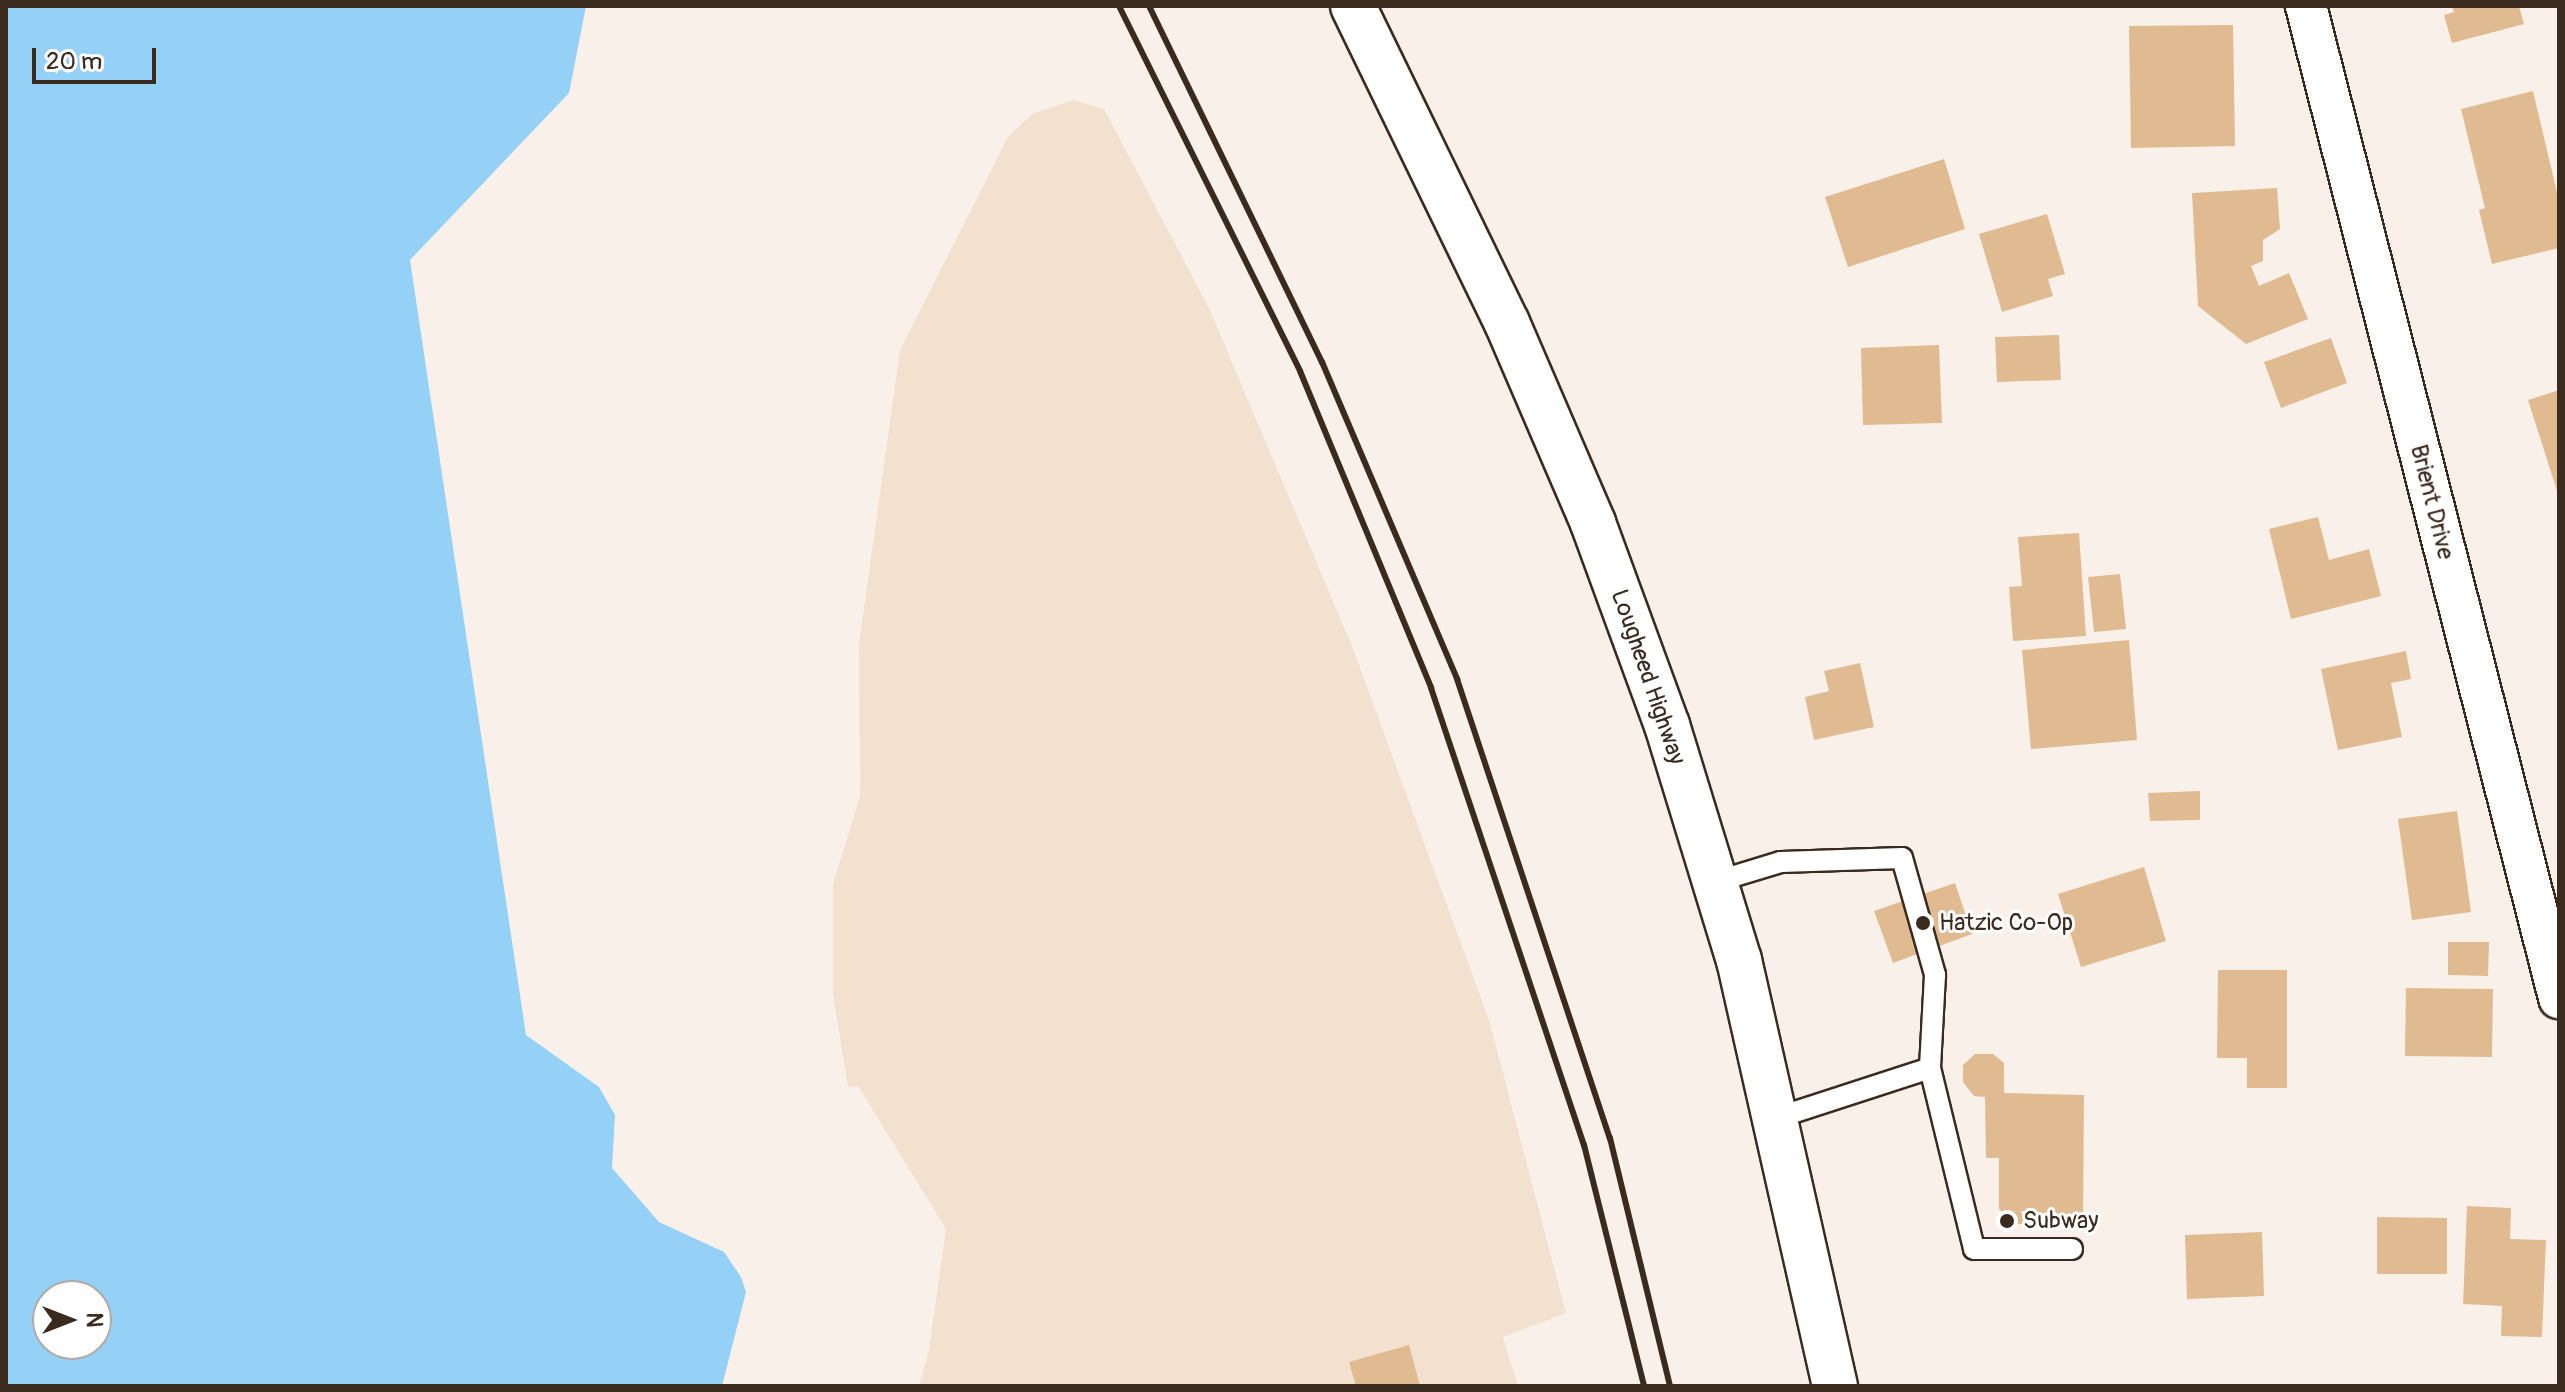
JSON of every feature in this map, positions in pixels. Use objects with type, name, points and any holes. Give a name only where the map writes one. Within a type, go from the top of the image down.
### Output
[{"type":"main road","name":"Lougheed Highway","points":[[1353,6],[1507,323],[1593,523],[1667,725],[1715,882],[1776,1118],[1835,1386]]},
{"type":"street","name":"Brient Drive","points":[[2306,6],[2559,998]]},
{"type":"lane","points":[[1715,882],[1781,862],[1902,858],[1935,975],[1930,1068],[1974,1249],[2072,1249]]},
{"type":"lane","points":[[1776,1118],[1930,1068]]},
{"type":"shaded area","points":[[1073,100],[1104,109],[1209,308],[1352,646],[1489,1020],[1566,1313],[1503,1337],[1518,1386],[919,1386],[929,1350],[946,1229],[858,1086],[848,1087],[833,995],[833,884],[860,796],[859,644],[900,350],[1008,137],[1032,114]]},
{"type":"water","points":[[6,6],[586,6],[569,93],[410,260],[526,1035],[599,1087],[615,1115],[612,1168],[659,1222],[724,1252],[741,1277],[746,1292],[722,1386],[6,1386]]},
{"type":"building","points":[[2452,6],[2519,6],[2524,24],[2452,43],[2444,15],[2454,12]]},
{"type":"building","points":[[2233,25],[2235,146],[2131,148],[2129,26]]},
{"type":"building","points":[[2533,91],[2559,201],[2559,248],[2492,264],[2479,210],[2485,208],[2461,109]]},
{"type":"building","points":[[1944,159],[1965,229],[1848,267],[1825,197]]},
{"type":"building","points":[[2277,188],[2280,229],[2263,240],[2263,261],[2251,266],[2259,286],[2289,273],[2308,319],[2246,344],[2198,306],[2192,193]]},
{"type":"building","points":[[2047,214],[2065,274],[2048,279],[2053,296],[2002,312],[1979,234]]},
{"type":"building","points":[[2059,335],[2061,380],[1997,382],[1995,337]]},
{"type":"building","points":[[2331,338],[2347,383],[2281,408],[2264,362]]},
{"type":"building","points":[[1939,345],[1942,423],[1863,425],[1861,348]]},
{"type":"building","points":[[2559,390],[2559,494],[2558,494],[2528,400]]},
{"type":"building","points":[[2318,517],[2329,560],[2369,549],[2381,596],[2291,619],[2269,529]]},
{"type":"building","points":[[2079,533],[2086,636],[2013,641],[2009,587],[2022,586],[2018,537]]},
{"type":"building","points":[[2120,574],[2126,629],[2094,632],[2088,577]]},
{"type":"building","points":[[2129,640],[2137,740],[2031,749],[2022,650]]},
{"type":"building","points":[[2406,651],[2411,679],[2391,683],[2402,737],[2338,750],[2321,669]]},
{"type":"building","points":[[1860,663],[1874,727],[1814,740],[1805,697],[1829,691],[1824,671]]},
{"type":"building","points":[[2200,791],[2200,820],[2150,821],[2148,793]]},
{"type":"building","points":[[2457,811],[2471,912],[2412,920],[2398,819]]},
{"type":"building","points":[[2144,867],[2166,941],[2081,967],[2058,894]]},
{"type":"building","name":"Hatzic Co-Op","points":[[1955,883],[1972,934],[1893,963],[1874,911]]},
{"type":"building","points":[[2448,942],[2489,942],[2488,976],[2448,975]]},
{"type":"building","points":[[2218,970],[2287,970],[2287,1088],[2247,1088],[2247,1058],[2217,1058]]},
{"type":"building","points":[[2406,988],[2493,989],[2492,1057],[2405,1056]]},
{"type":"building","points":[[1975,1054],[1993,1054],[2004,1063],[2004,1093],[2084,1095],[2083,1225],[2013,1224],[1999,1209],[1999,1158],[1986,1158],[1985,1097],[1974,1096],[1963,1082],[1963,1065]]},
{"type":"building","points":[[2467,1206],[2511,1208],[2510,1239],[2546,1240],[2542,1337],[2501,1336],[2502,1306],[2463,1304]]},
{"type":"building","points":[[2377,1217],[2447,1218],[2447,1274],[2377,1274]]},
{"type":"building","points":[[2262,1232],[2264,1296],[2187,1299],[2185,1235]]},
{"type":"building","points":[[1409,1345],[1420,1386],[1356,1386],[1349,1362]]},
{"type":"railway","points":[[1119,6],[1300,371],[1431,688],[1584,1145],[1644,1386]]},
{"type":"railway","points":[[1149,6],[1322,362],[1457,679],[1610,1138],[1670,1386]]},
{"type":"place","name":"Hatzic Co-Op","points":[[1923,923]]},
{"type":"place","name":"Subway","points":[[2007,1221]]}]
